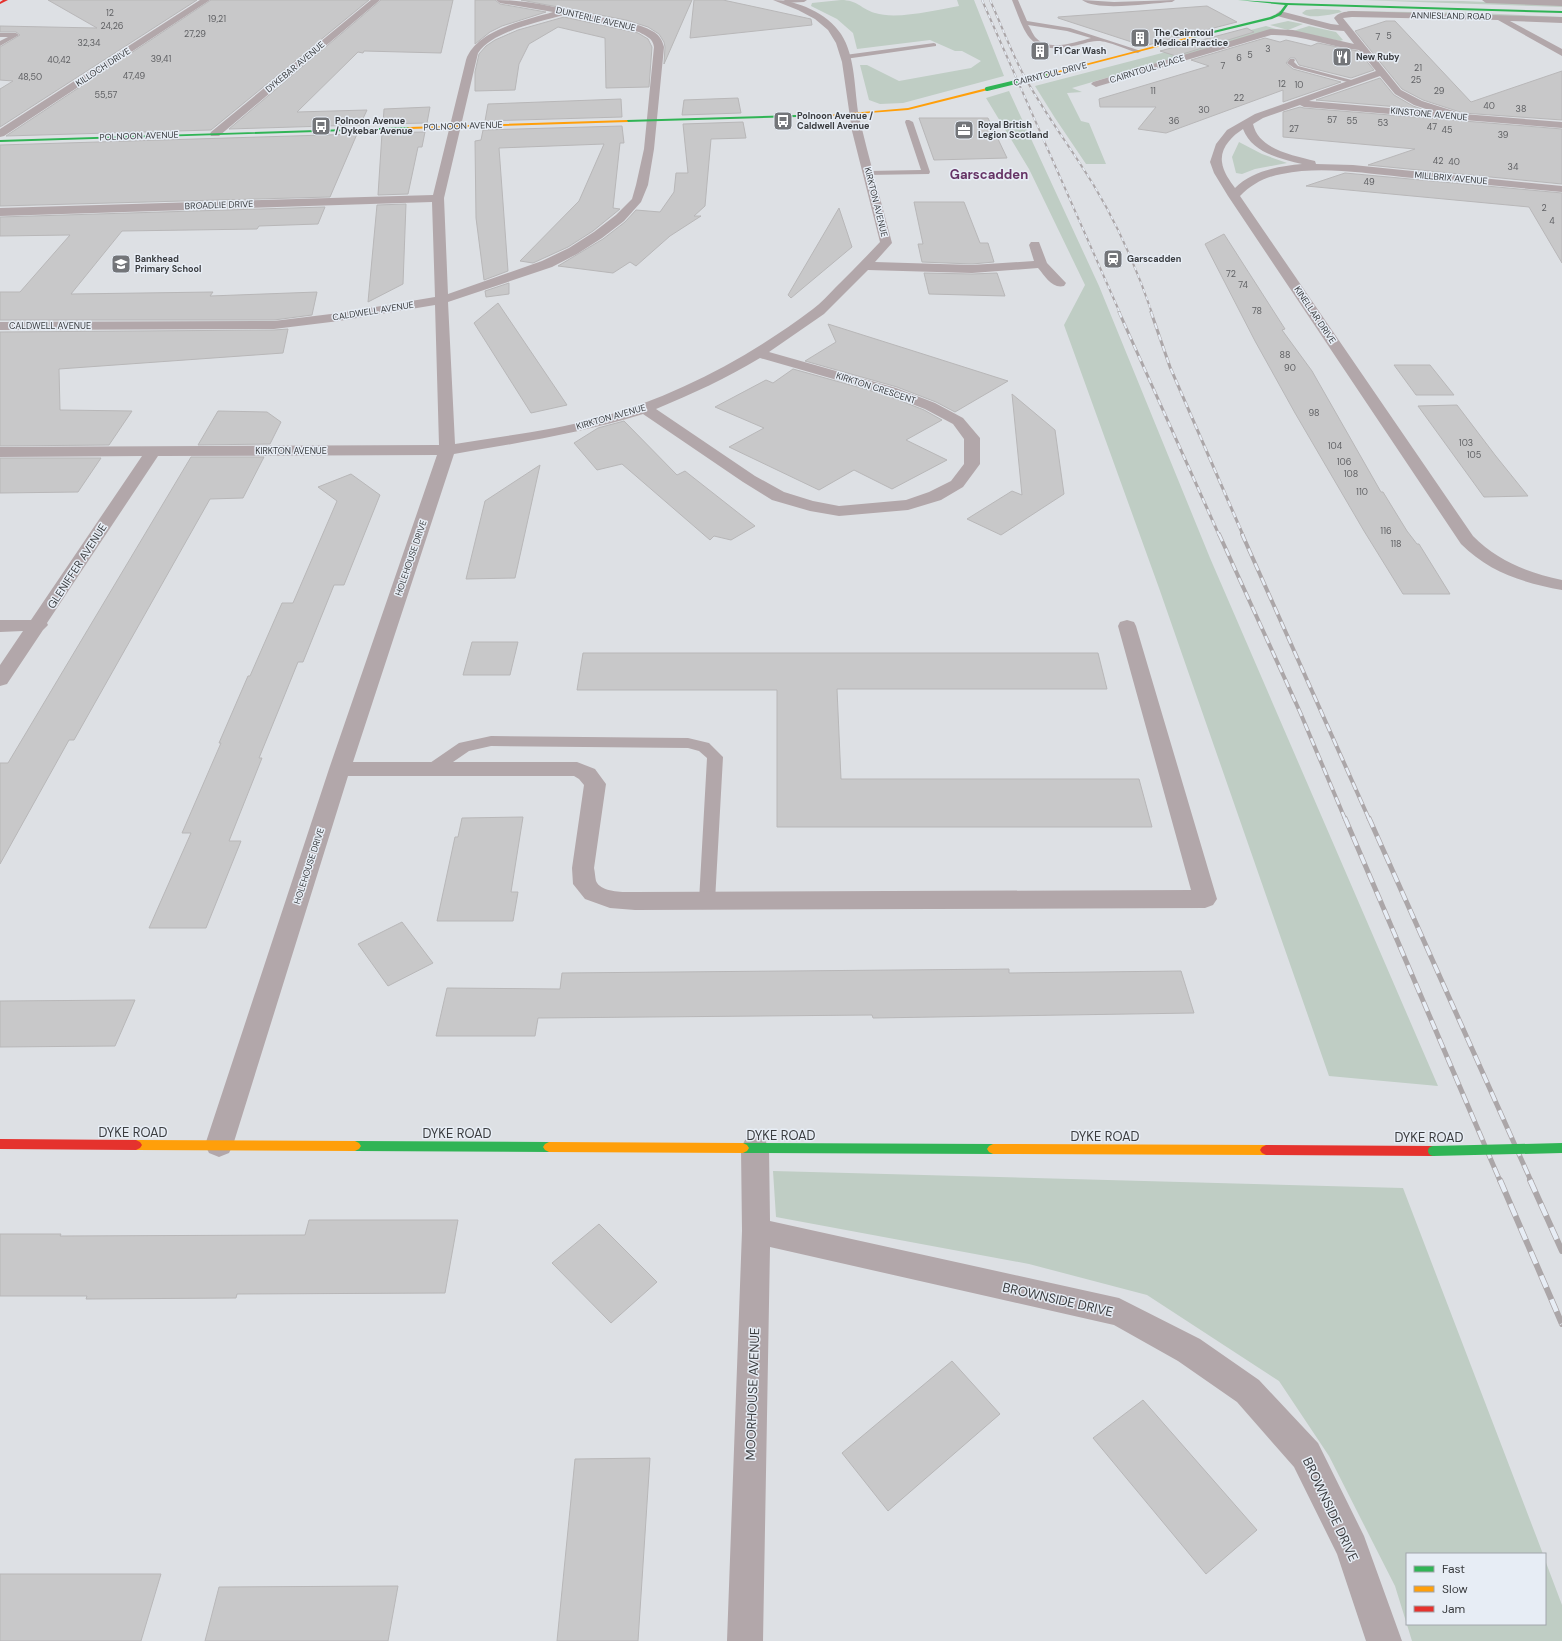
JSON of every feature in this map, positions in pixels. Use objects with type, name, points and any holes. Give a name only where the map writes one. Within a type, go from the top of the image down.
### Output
[{"type":"street","points":[[0,3],[6,0]]},
{"type":"street","name":"KILLOCH DRIVE","points":[[0,134],[206,0]]},
{"type":"street","name":"DYKEBAR AVENUE","points":[[215,134],[376,0]]},
{"type":"street","name":"DUNTERLIE AVENUE","points":[[500,0],[612,22],[642,30],[652,35],[658,41],[659,47],[651,120]]},
{"type":"street","name":"ANNIESLAND ROAD","points":[[1240,0],[1287,4],[1337,3],[1562,12]]},
{"type":"street","name":"ANNIESLAND ROAD","points":[[1486,0],[1562,3]]},
{"type":"street","name":"KIRKTON AVENUE","points":[[0,452],[448,450],[546,434],[600,422],[645,408],[694,388],[730,370],[758,353],[819,310],[865,266],[886,243],[854,114],[845,57],[837,35],[823,21],[807,12],[781,1]]},
{"type":"street","points":[[1287,4],[1280,14],[1334,27],[1346,28],[1395,89],[1405,97],[1430,108],[1459,116]]},
{"type":"street","name":"HOLEHOUSE DRIVE","points":[[219,1145],[340,769],[448,450],[438,198],[471,60],[475,49],[498,35],[520,26],[564,12]]},
{"type":"street","name":"CAIRNTOUL DRIVE","points":[[854,114],[908,109],[1280,14]]},
{"type":"street","name":"ANNIESLAND ROAD","points":[[1346,28],[1338,19],[1340,16],[1352,14],[1562,20]]},
{"type":"street","points":[[1497,17],[1562,53]]},
{"type":"street","name":"CAIRNTOUL PLACE","points":[[1096,84],[1270,32],[1288,32],[1340,45],[1361,47]]},
{"type":"street","name":"KINELLAR DRIVE","points":[[1382,72],[1247,122],[1231,132],[1224,139],[1217,156],[1220,173],[1234,196],[1467,540],[1484,556],[1506,569],[1535,580],[1562,585]]},
{"type":"street","name":"KINSTONE AVENUE","points":[[1296,103],[1562,125]]},
{"type":"street","name":"POLNOON AVENUE","points":[[0,141],[854,114]]},
{"type":"street","name":"CALDWELL AVENUE","points":[[0,326],[274,324],[339,317],[442,300],[547,264],[579,247],[620,218],[637,200],[642,185],[649,149],[651,120]]},
{"type":"street","name":"MILLBRIX AVENUE","points":[[1247,122],[1250,133],[1254,139],[1270,150],[1302,161],[1340,168]]},
{"type":"street","name":"MILLBRIX AVENUE","points":[[1234,196],[1247,183],[1258,177],[1270,173],[1305,168],[1340,168],[1562,188]]},
{"type":"street","name":"BROADLIE DRIVE","points":[[0,212],[438,198]]},
{"type":"street","points":[[1035,246],[1041,264],[1059,283]]},
{"type":"street","points":[[865,266],[972,270],[1041,264]]},
{"type":"street","name":"KIRKTON CRESCENT","points":[[645,408],[749,479],[778,496],[810,506],[839,510],[871,509],[908,505],[935,496],[957,484],[972,464],[972,438],[958,421],[930,406],[891,391],[758,353]]},
{"type":"street","name":"GLENIFFER AVENUE","points":[[0,680],[39,625],[153,451]]},
{"type":"street","points":[[0,626],[39,625]]},
{"type":"street","points":[[340,769],[576,768],[587,774],[595,784],[583,868],[585,884],[593,893],[610,899],[636,901],[1205,899],[1127,626]]},
{"type":"street","name":"DYKE ROAD","points":[[0,1144],[1433,1151],[1562,1148]]},
{"type":"street","name":"MOORHOUSE AVENUE","points":[[745,1641],[756,1231],[755,1148]]},
{"type":"street","name":"BROWNSIDE DRIVE","points":[[756,1231],[1119,1312],[1189,1350],[1248,1391],[1306,1454],[1352,1548],[1384,1641]]},
{"type":"lane","points":[[781,1],[804,0]]},
{"type":"lane","points":[[1015,0],[1024,22],[1035,40],[1046,45],[1062,46],[1098,39]]},
{"type":"lane","points":[[1085,0],[1093,3],[1114,4],[1135,1],[1172,0]]},
{"type":"lane","points":[[1024,22],[1061,27],[1138,51]]},
{"type":"lane","points":[[0,35],[16,35],[0,44]]},
{"type":"lane","points":[[845,57],[934,45]]},
{"type":"lane","points":[[1292,60],[1290,63],[1296,66],[1355,82]]},
{"type":"lane","points":[[868,173],[926,172],[909,122]]},
{"type":"lane","points":[[432,769],[464,747],[491,740],[688,743],[704,747],[715,757],[707,901]]},
{"type":"shaded area","points":[[841,0],[852,1],[875,13],[884,15],[905,15],[959,6],[957,0],[974,0],[1004,76],[903,103],[880,104],[869,100],[860,65],[867,65],[899,81],[971,68],[981,61],[962,51],[955,51],[930,40],[857,49],[853,33],[837,19],[811,6],[812,3]]},
{"type":"shaded area","points":[[1360,0],[1462,1],[1562,5],[1562,7]]},
{"type":"shaded area","points":[[1306,10],[1339,10],[1342,12],[1315,16],[1305,15],[1302,13]]},
{"type":"shaded area","points":[[1347,11],[1478,13],[1562,17],[1562,19],[1348,12]]},
{"type":"shaded area","points":[[1288,21],[1303,24],[1288,30],[1270,25]]},
{"type":"shaded area","points":[[1266,26],[1283,31],[1259,33],[1072,88],[1082,92],[1067,93],[1081,121],[1089,123],[1106,164],[1086,164],[1035,86]]},
{"type":"shaded area","points":[[1309,26],[1336,32],[1343,40],[1340,41],[1293,31]]},
{"type":"shaded area","points":[[1009,91],[1099,286],[1210,558],[1438,1086],[1329,1076],[1159,588],[1064,325],[1085,285],[1029,169],[986,98]]},
{"type":"shaded area","points":[[1239,142],[1262,154],[1287,163],[1255,169],[1242,174],[1236,173],[1232,157]]},
{"type":"shaded area","points":[[773,1171],[1403,1188],[1543,1553],[1406,1553],[1406,1622],[1395,1586],[1329,1456],[1279,1381],[1147,1295],[1029,1264],[776,1217]]},
{"type":"shaded area","points":[[1546,1563],[1562,1605],[1562,1641],[1412,1641],[1407,1625],[1546,1625]]},
{"type":"building","points":[[48,0],[197,0],[0,127],[0,89],[13,81],[0,80],[0,47],[20,35],[16,32],[0,32],[0,26],[97,28]]},
{"type":"building","points":[[211,0],[369,0],[211,130],[6,136]]},
{"type":"building","points":[[381,0],[453,0],[441,53],[358,52],[297,112],[367,110],[360,125],[229,129]]},
{"type":"building","points":[[475,0],[495,0],[500,4],[546,12],[502,26],[490,32],[475,44]]},
{"type":"building","points":[[521,0],[692,0],[664,64],[664,42],[659,34],[648,27],[626,20]]},
{"type":"building","points":[[694,0],[723,0],[811,19],[812,25],[690,38]]},
{"type":"building","points":[[1207,6],[1237,22],[1144,46],[1058,18],[1058,17]]},
{"type":"building","points":[[564,17],[638,33],[648,39],[652,47],[649,87],[606,88],[605,38],[558,27],[529,44],[519,64],[515,90],[475,91],[475,72],[479,54],[486,46],[495,40],[518,30]]},
{"type":"building","points":[[1386,21],[1395,21],[1471,102],[1562,71],[1562,120],[1463,113],[1423,100],[1402,89],[1355,31]]},
{"type":"building","points":[[1247,28],[1254,32],[1176,56],[1160,51]]},
{"type":"building","points":[[1265,38],[1280,42],[1286,40],[1311,46],[1318,43],[1358,51],[1374,70],[1351,78],[1299,65],[1295,58],[1290,58],[1286,63],[1293,69],[1341,82],[1283,102],[1283,90],[1166,133],[1138,129],[1156,107],[1100,107],[1099,99],[1209,66],[1191,60]]},
{"type":"building","points":[[1380,78],[1394,95],[1413,106],[1422,109],[1316,100]]},
{"type":"building","points":[[738,98],[741,113],[682,115],[684,100]]},
{"type":"building","points":[[621,99],[622,117],[485,121],[488,104]]},
{"type":"building","points":[[430,107],[427,123],[383,124],[384,109]]},
{"type":"building","points":[[1300,107],[1562,129],[1562,184],[1368,165],[1415,149],[1283,137],[1283,112]]},
{"type":"building","points":[[919,118],[988,118],[1007,158],[934,160]]},
{"type":"building","points":[[743,122],[746,138],[711,139],[705,206],[694,216],[701,216],[670,236],[636,266],[630,262],[613,273],[558,266],[603,239],[625,222],[636,210],[660,212],[674,192],[676,173],[688,173],[683,124]]},
{"type":"building","points":[[622,126],[624,143],[620,143],[613,208],[620,209],[593,231],[568,247],[533,263],[520,261],[579,201],[604,144],[499,148],[508,271],[484,280],[476,218],[475,141],[481,140],[483,130]]},
{"type":"building","points":[[425,132],[422,147],[418,147],[408,194],[378,195],[382,133]]},
{"type":"building","points":[[357,134],[330,197],[0,206],[0,145]]},
{"type":"building","points":[[1345,173],[1562,193],[1562,263],[1529,207],[1306,186]]},
{"type":"building","points":[[914,202],[964,202],[980,243],[988,243],[994,262],[972,264],[922,262],[918,244],[923,244]]},
{"type":"building","points":[[406,204],[403,284],[368,302],[377,205]]},
{"type":"building","points":[[325,207],[318,224],[259,226],[257,229],[122,231],[71,294],[213,292],[210,296],[317,292],[312,315],[274,320],[0,320],[0,292],[20,292],[70,235],[0,236],[0,217]]},
{"type":"building","points":[[839,208],[852,247],[791,298],[788,295]]},
{"type":"building","points":[[1224,234],[1285,329],[1282,330],[1312,371],[1381,492],[1383,492],[1407,531],[1417,544],[1419,544],[1450,594],[1403,594],[1364,531],[1295,413],[1255,341],[1205,244]]},
{"type":"building","points":[[924,273],[997,273],[1005,296],[929,294]]},
{"type":"building","points":[[509,283],[509,294],[486,297],[485,291]]},
{"type":"building","points":[[498,303],[567,405],[531,413],[474,323]]},
{"type":"building","points":[[828,324],[1008,381],[955,412],[936,402],[897,387],[805,361],[836,342]]},
{"type":"building","points":[[288,329],[283,353],[59,369],[60,410],[132,411],[109,445],[0,446],[0,332]]},
{"type":"building","points":[[1394,365],[1430,365],[1454,395],[1416,395]]},
{"type":"building","points":[[793,369],[886,395],[924,410],[942,420],[906,440],[947,460],[892,489],[854,470],[819,490],[729,447],[764,428],[715,407],[766,380],[773,383]]},
{"type":"building","points":[[1012,394],[1055,430],[1064,494],[1001,535],[967,519],[1012,491],[1022,495]]},
{"type":"building","points":[[1457,405],[1528,496],[1484,497],[1418,406]]},
{"type":"building","points":[[218,411],[267,412],[281,422],[270,444],[198,445]]},
{"type":"building","points":[[624,421],[677,475],[685,471],[755,526],[731,540],[714,536],[710,540],[622,464],[597,470],[574,443],[598,428]]},
{"type":"building","points":[[191,457],[264,457],[243,498],[210,499],[74,740],[69,740],[0,864],[0,763],[8,763]]},
{"type":"building","points":[[0,458],[101,458],[78,492],[0,493]]},
{"type":"building","points":[[540,465],[515,578],[466,579],[485,501]]},
{"type":"building","points":[[351,474],[380,495],[344,585],[334,585],[303,662],[298,662],[259,758],[262,758],[229,841],[241,841],[206,928],[149,928],[191,833],[182,833],[248,676],[250,676],[282,603],[293,603],[337,501],[318,487]]},
{"type":"building","points":[[472,642],[518,642],[510,675],[463,675]]},
{"type":"building","points":[[583,653],[1098,653],[1107,689],[837,689],[841,779],[1139,779],[1152,827],[777,827],[777,690],[577,690]]},
{"type":"building","points":[[523,817],[511,892],[518,892],[513,921],[437,921],[455,837],[458,837],[462,818]]},
{"type":"building","points":[[402,922],[433,963],[388,986],[358,944]]},
{"type":"building","points":[[1009,969],[1009,973],[1181,971],[1194,1013],[873,1018],[872,1015],[538,1018],[535,1036],[436,1036],[447,988],[560,989],[562,973]]},
{"type":"building","points":[[135,1000],[115,1046],[0,1047],[0,1001]]},
{"type":"building","points":[[309,1220],[458,1220],[445,1293],[237,1294],[236,1298],[86,1299],[87,1296],[0,1296],[0,1234],[61,1234],[60,1236],[305,1235]]},
{"type":"building","points":[[599,1224],[657,1282],[611,1323],[552,1263]]},
{"type":"building","points":[[952,1361],[1000,1414],[888,1511],[842,1453]]},
{"type":"building","points":[[1143,1400],[1257,1530],[1206,1574],[1093,1438]]},
{"type":"building","points":[[650,1458],[638,1641],[557,1641],[575,1459]]},
{"type":"building","points":[[0,1574],[161,1574],[141,1641],[0,1641]]},
{"type":"building","points":[[398,1586],[388,1641],[205,1641],[219,1587]]},
{"type":"railway","points":[[982,0],[1120,313]]},
{"type":"railway","points":[[990,0],[1022,72],[1042,107],[1090,180],[1111,216],[1129,254],[1152,313]]},
{"type":"railway","points":[[1119,312],[1219,535]]},
{"type":"railway","points":[[1151,312],[1170,367],[1243,535]]},
{"type":"railway","points":[[1219,534],[1300,712],[1345,819]]},
{"type":"railway","points":[[1242,534],[1369,819]]},
{"type":"railway","points":[[1345,818],[1500,1181]]},
{"type":"railway","points":[[1369,818],[1531,1181]]},
{"type":"railway","points":[[1500,1180],[1562,1324]]},
{"type":"railway","points":[[1530,1180],[1562,1251]]},
{"type":"traffic: fast","points":[[1240,0],[1287,4],[1562,12]]},
{"type":"traffic: fast","points":[[1194,37],[1271,18],[1280,14],[1287,4]]},
{"type":"traffic: fast","points":[[987,89],[1045,75]]},
{"type":"traffic: fast","points":[[627,121],[830,115]]},
{"type":"traffic: fast","points":[[0,141],[409,128]]},
{"type":"traffic: fast","points":[[355,1146],[549,1147]]},
{"type":"traffic: fast","points":[[743,1148],[993,1149]]},
{"type":"traffic: fast","points":[[1433,1151],[1562,1148]]},
{"type":"traffic: slow","points":[[1045,75],[1194,37]]},
{"type":"traffic: slow","points":[[830,115],[908,109],[987,89]]},
{"type":"traffic: slow","points":[[409,128],[627,121]]},
{"type":"traffic: slow","points":[[136,1145],[355,1146]]},
{"type":"traffic: slow","points":[[549,1147],[743,1148]]},
{"type":"traffic: slow","points":[[993,1149],[1266,1150]]},
{"type":"traffic: jam","points":[[0,3],[6,0]]},
{"type":"traffic: jam","points":[[0,1144],[136,1145]]},
{"type":"traffic: jam","points":[[1266,1150],[1433,1151]]},
{"type":"place","name":"The Cairntoul Medical Practice","points":[[1140,38]]},
{"type":"place","name":"F1 Car Wash","points":[[1040,51]]},
{"type":"place","name":"New Ruby","points":[[1342,57]]},
{"type":"place","name":"Polnoon Avenue / Caldwell Avenue","points":[[783,121]]},
{"type":"place","name":"Polnoon Avenue / Dykebar Avenue","points":[[321,126]]},
{"type":"place","name":"Royal British Legion Scotland","points":[[964,130]]},
{"type":"place","name":"Garscadden","points":[[1113,259]]},
{"type":"place","name":"Bankhead Primary School","points":[[121,264]]},
{"type":"district","name":"Garscadden","points":[[989,174]]}]
